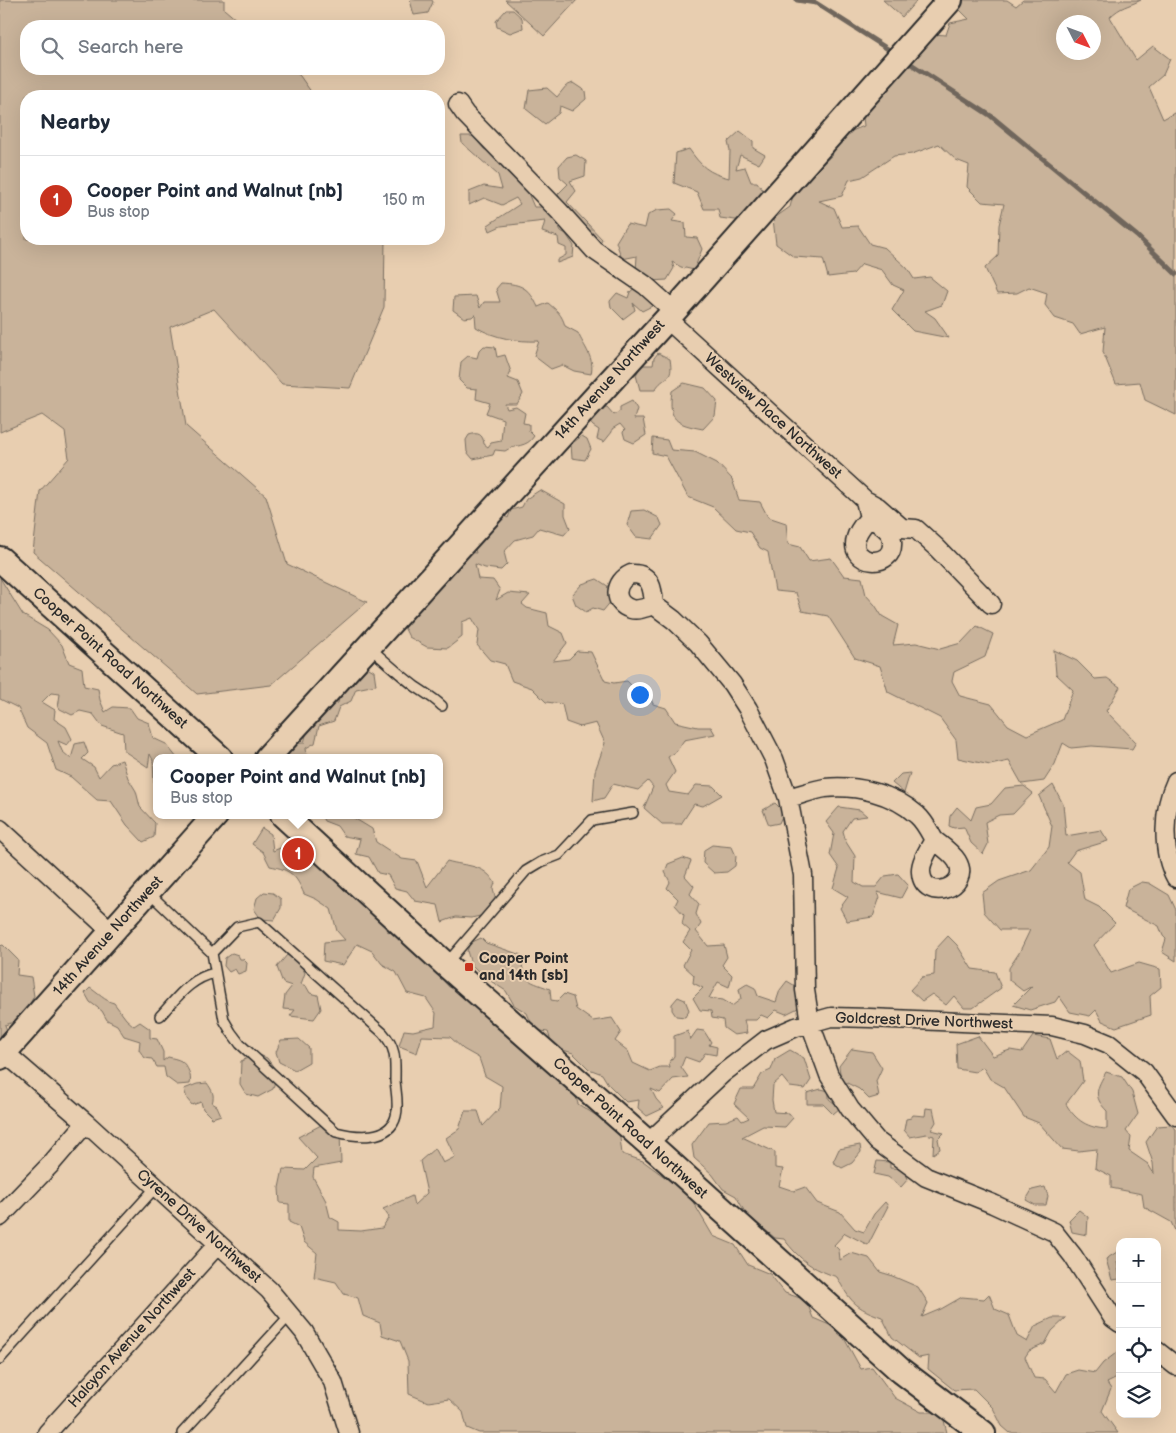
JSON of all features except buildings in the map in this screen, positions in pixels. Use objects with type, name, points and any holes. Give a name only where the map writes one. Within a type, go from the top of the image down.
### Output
[{"type":"street","name":"14th Avenue Northwest","points":[[271,754],[670,315],[950,0]]},
{"type":"street","name":"Westview Place Northwest","points":[[458,104],[465,114],[594,250],[644,286],[670,315],[865,500],[878,507],[902,528],[916,529],[991,604]]},
{"type":"street","points":[[865,500],[869,518]]},
{"type":"street","name":"Cooper Point Road Northwest","points":[[0,559],[216,754]]},
{"type":"street","points":[[654,605],[674,620],[698,644],[732,684],[748,709],[774,759],[788,798],[803,875],[805,990],[810,1023],[829,1075],[850,1109],[877,1141],[926,1178],[993,1204],[1054,1232],[1073,1256],[1116,1320]]},
{"type":"street","points":[[1176,781],[1170,793],[1165,825],[1169,866],[1176,878]]},
{"type":"street","points":[[788,798],[824,788],[867,790],[884,796],[916,814],[926,825],[934,840]]},
{"type":"street","name":"14th Avenue Northwest","points":[[2,1055],[212,819]]},
{"type":"street","name":"Cooper Point Road Northwest","points":[[287,819],[445,964],[648,1143],[900,1370],[983,1433]]},
{"type":"street","points":[[0,829],[112,932]]},
{"type":"street","name":"Goldcrest Drive Northwest","points":[[648,1143],[722,1074],[766,1040],[796,1027],[831,1017],[1052,1026],[1085,1034],[1110,1044],[1144,1072],[1176,1116]]},
{"type":"street","name":"Cyrene Drive Northwest","points":[[2,1055],[86,1123],[269,1290],[304,1332],[334,1382],[349,1433]]},
{"type":"street","points":[[0,1217],[50,1165],[86,1123]]},
{"type":"street","name":"Halcyon Avenue Northwest","points":[[47,1433],[218,1244]]},
{"type":"street","points":[[1161,1355],[1176,1366]]},
{"type":"lane","points":[[368,645],[394,670],[434,698],[442,706]]},
{"type":"lane","points":[[445,964],[526,871],[541,862],[559,855],[592,820],[633,813]]},
{"type":"lane","points":[[148,892],[212,954],[224,1020],[230,1032],[240,1044],[336,1132],[351,1136],[385,1132],[392,1126],[397,1114],[394,1057],[392,1044],[383,1033],[259,922],[237,928],[212,954]]},
{"type":"lane","points":[[160,1016],[193,981],[215,972]]},
{"type":"lane","points":[[0,1359],[156,1187]]},
{"type":"lane","points":[[182,1433],[290,1315]]},
{"type":"shaded area","points":[[0,0],[224,0],[224,9],[237,20],[20,20],[20,75],[299,75],[310,90],[20,90],[20,245],[385,245],[384,307],[350,388],[282,384],[214,309],[170,327],[186,426],[266,496],[287,564],[367,602],[271,685],[197,694],[33,552],[40,491],[69,458],[65,432],[42,415],[0,432]]},
{"type":"shaded area","points":[[410,0],[432,0],[433,2],[428,13],[414,15]]},
{"type":"shaded area","points":[[505,0],[577,0],[544,36]]},
{"type":"shaded area","points":[[883,0],[917,0],[902,17]]},
{"type":"shaded area","points":[[962,0],[1007,0],[1016,6],[1023,0],[1141,0],[1121,9],[1110,17],[1136,60],[1153,46],[1170,59],[1163,75],[1149,87],[1163,119],[1176,112],[1176,415],[1145,400],[1140,382],[1116,384],[1103,352],[1105,327],[1080,334],[1073,324],[1055,318],[1045,305],[1047,293],[1029,287],[1017,293],[997,294],[985,268],[998,256],[999,225],[1004,204],[982,202],[967,187],[969,165],[956,160],[939,144],[912,154],[894,156],[862,177],[849,180],[842,196],[819,201],[834,208],[842,227],[858,226],[870,244],[885,248],[907,268],[914,279],[930,277],[947,291],[942,305],[925,311],[935,318],[949,338],[913,331],[892,310],[904,290],[893,285],[882,270],[862,264],[853,274],[828,277],[823,259],[794,257],[776,244],[773,219],[790,207],[795,188],[832,155],[842,135],[864,126],[862,107],[933,34],[946,35],[950,23],[969,19],[958,8]]},
{"type":"shaded area","points":[[506,10],[513,10],[522,18],[523,28],[510,33],[497,27],[496,21]]},
{"type":"shaded area","points":[[573,83],[585,91],[586,99],[572,111],[560,106],[559,113],[545,124],[526,109],[529,90],[547,88],[557,97],[566,86]]},
{"type":"shaded area","points":[[740,131],[753,141],[753,148],[765,155],[759,164],[740,155],[736,169],[745,167],[751,182],[757,182],[765,193],[743,221],[720,218],[718,209],[704,209],[697,192],[674,183],[676,153],[689,149],[706,168],[716,174],[729,178],[730,151],[728,142]]},
{"type":"shaded area","points":[[461,136],[473,136],[484,149],[493,154],[508,173],[528,193],[534,207],[549,207],[561,231],[566,234],[574,246],[573,257],[557,263],[557,260],[566,255],[566,248],[559,245],[558,237],[542,232],[545,221],[501,226],[490,231],[488,225],[520,204],[516,198],[502,205],[484,198],[469,205],[469,192],[484,186],[502,189],[498,175],[462,143]]},
{"type":"shaded area","points":[[576,155],[586,161],[585,176],[570,181],[576,191],[567,202],[602,239],[600,243],[562,205],[558,194],[568,184],[560,177],[559,166],[567,157]]},
{"type":"shaded area","points":[[671,209],[677,214],[672,221],[685,223],[686,237],[697,238],[702,249],[694,270],[681,267],[672,262],[674,268],[667,280],[650,281],[636,271],[637,256],[622,259],[616,242],[627,224],[645,228],[648,215],[657,210]]},
{"type":"shaded area","points":[[501,283],[520,286],[528,291],[538,307],[548,303],[556,310],[565,326],[578,333],[592,363],[591,374],[574,371],[562,365],[551,369],[534,356],[539,341],[523,341],[498,337],[476,327],[475,314],[472,317],[464,318],[453,310],[454,297],[476,296],[480,308],[484,302],[500,302],[496,289]]},
{"type":"shaded area","points":[[637,286],[650,297],[652,306],[642,311],[633,303],[635,310],[623,319],[611,307],[610,301],[617,293],[628,298],[630,292]]},
{"type":"shaded area","points":[[484,346],[495,347],[497,357],[505,355],[511,372],[508,378],[518,382],[523,394],[517,404],[505,404],[507,409],[516,407],[525,413],[523,423],[529,424],[529,431],[534,436],[524,444],[505,451],[495,450],[493,455],[473,459],[467,452],[466,440],[469,435],[479,435],[488,447],[491,443],[501,441],[503,419],[486,413],[490,403],[476,399],[477,389],[467,388],[459,380],[461,362],[468,356],[477,358],[479,351]]},
{"type":"shaded area","points":[[658,353],[670,359],[671,372],[655,390],[640,390],[636,375],[641,365],[653,365],[654,358]]},
{"type":"shaded area","points":[[684,383],[705,388],[717,401],[715,416],[703,429],[680,423],[673,415],[671,409],[672,391]]},
{"type":"shaded area","points":[[632,401],[637,409],[634,419],[643,419],[646,435],[634,443],[625,439],[623,432],[625,430],[620,424],[612,429],[612,432],[604,442],[597,439],[599,430],[586,418],[594,408],[607,407],[614,415],[620,411],[620,407]]},
{"type":"shaded area","points":[[582,436],[587,439],[591,449],[585,460],[572,458],[571,444]]},
{"type":"shaded area","points":[[653,438],[667,440],[671,450],[695,452],[717,463],[732,479],[739,500],[760,502],[768,517],[786,523],[788,544],[800,547],[809,561],[831,558],[844,576],[862,578],[866,595],[882,616],[898,625],[893,645],[916,643],[940,649],[961,643],[977,626],[993,634],[985,657],[954,672],[952,681],[960,696],[991,704],[1008,725],[1027,735],[1062,720],[1073,690],[1056,674],[1054,650],[1077,661],[1095,679],[1107,678],[1120,687],[1106,711],[1136,742],[1132,749],[1092,746],[1071,748],[1063,743],[1055,764],[1044,781],[1022,784],[1009,761],[990,765],[958,758],[956,740],[940,718],[888,692],[880,666],[855,658],[828,616],[802,611],[796,593],[775,591],[768,552],[760,548],[750,532],[736,529],[713,507],[688,497],[666,456],[652,453]]},
{"type":"shaded area","points":[[540,490],[565,504],[565,515],[570,528],[564,535],[539,528],[533,535],[515,540],[504,552],[507,564],[501,570],[485,568],[475,564],[478,579],[493,580],[500,590],[496,600],[508,593],[530,595],[522,604],[527,608],[547,613],[549,626],[563,633],[567,643],[553,661],[569,659],[577,651],[591,652],[605,681],[614,683],[627,681],[636,690],[647,689],[653,704],[666,708],[675,722],[698,727],[711,727],[715,734],[684,740],[676,752],[668,757],[675,772],[666,785],[669,792],[688,795],[696,785],[713,786],[722,795],[703,806],[694,804],[681,824],[662,824],[644,808],[653,787],[648,781],[638,790],[613,784],[604,798],[593,801],[595,771],[605,743],[596,723],[580,727],[566,722],[562,704],[546,702],[532,688],[512,681],[505,664],[490,660],[477,645],[479,630],[472,618],[462,622],[462,637],[448,648],[427,647],[409,637],[401,621],[465,552],[476,553],[473,542],[497,511],[508,518],[511,510],[522,507],[526,499]]},
{"type":"shaded area","points":[[644,510],[659,518],[662,525],[652,539],[636,537],[627,525],[631,511]]},
{"type":"shaded area","points":[[0,578],[23,615],[48,630],[62,645],[69,663],[82,668],[84,686],[98,689],[105,712],[113,707],[130,708],[137,718],[149,723],[153,738],[166,744],[174,754],[153,754],[153,760],[150,754],[148,767],[124,751],[123,733],[102,726],[93,714],[80,711],[72,715],[58,708],[60,694],[51,693],[42,702],[55,710],[54,719],[66,727],[72,739],[67,745],[58,741],[62,751],[71,759],[75,744],[84,742],[88,753],[82,759],[94,767],[99,777],[111,764],[122,760],[128,778],[136,791],[140,807],[155,823],[154,837],[143,842],[127,825],[111,801],[97,800],[71,777],[56,770],[47,743],[27,728],[18,708],[0,699]]},
{"type":"shaded area","points":[[597,579],[609,587],[612,600],[603,611],[593,608],[586,612],[576,605],[572,595],[582,584]]},
{"type":"shaded area","points":[[362,664],[374,671],[376,685],[356,689],[351,701],[339,707],[334,721],[319,726],[315,743],[306,748],[307,754],[281,754],[283,744],[304,743],[309,723],[317,721],[323,708],[338,703],[341,688],[353,685],[351,673]]},
{"type":"shaded area","points":[[910,773],[904,793],[892,783],[901,774]]},
{"type":"shaded area","points":[[1053,785],[1063,804],[1066,836],[1101,830],[1108,841],[1075,851],[1067,862],[1080,872],[1085,900],[1099,907],[1115,923],[1094,945],[1111,973],[1139,963],[1160,969],[1161,987],[1150,996],[1151,1015],[1116,1027],[1102,1021],[1096,1010],[1090,1016],[1070,1012],[1059,996],[1055,1002],[1030,1010],[1013,1005],[1032,986],[1023,991],[1009,980],[1009,968],[1030,930],[1000,930],[984,912],[982,893],[999,881],[1031,870],[1049,847],[1052,826],[1039,796]]},
{"type":"shaded area","points":[[1024,786],[1033,793],[1013,814],[999,815],[985,822],[988,844],[983,854],[971,843],[964,827],[954,828],[949,826],[950,816],[957,807],[971,820],[976,807],[991,804],[1005,788]]},
{"type":"shaded area","points":[[775,803],[784,812],[779,823],[769,825],[763,810]]},
{"type":"shaded area","points":[[839,807],[860,810],[867,816],[852,818],[843,831],[846,842],[855,856],[854,882],[863,887],[876,887],[885,876],[898,874],[908,885],[901,898],[877,892],[880,897],[873,917],[847,921],[840,908],[848,897],[833,888],[839,868],[830,855],[834,833],[826,822]]},
{"type":"shaded area","points":[[323,819],[356,819],[372,829],[376,842],[402,859],[417,861],[427,887],[447,861],[480,869],[495,883],[493,889],[496,901],[485,915],[471,918],[456,917],[442,922],[438,905],[415,901],[407,891],[395,888],[388,875],[378,873],[369,857],[356,854],[360,839],[344,836],[337,826]]},
{"type":"shaded area","points":[[262,828],[271,834],[273,851],[290,844],[304,862],[311,852],[330,868],[344,890],[360,894],[377,911],[387,931],[397,935],[449,987],[474,996],[572,1083],[578,1104],[619,1130],[622,1154],[643,1161],[689,1195],[713,1236],[735,1245],[748,1265],[770,1274],[785,1293],[806,1300],[813,1318],[839,1329],[861,1369],[872,1367],[895,1398],[921,1412],[942,1412],[947,1433],[479,1433],[467,1428],[463,1412],[449,1399],[428,1402],[409,1394],[408,1361],[400,1341],[382,1335],[380,1323],[363,1316],[358,1298],[344,1294],[336,1282],[314,1277],[317,1253],[304,1242],[299,1227],[289,1222],[289,1204],[280,1203],[279,1188],[283,1169],[305,1170],[317,1158],[298,1137],[325,1123],[340,1132],[341,1163],[314,1168],[313,1177],[326,1201],[330,1217],[339,1222],[339,1230],[361,1231],[382,1228],[389,1217],[383,1209],[412,1196],[414,1205],[427,1193],[420,1161],[435,1148],[443,1163],[455,1157],[446,1138],[459,1129],[465,1111],[478,1111],[483,1126],[500,1108],[502,1086],[485,1076],[479,1058],[463,1049],[450,1037],[422,1036],[417,1053],[399,1046],[404,1030],[413,1031],[435,1026],[436,1013],[426,998],[407,993],[396,972],[382,964],[372,951],[357,944],[343,965],[323,961],[324,942],[345,940],[337,931],[331,909],[304,894],[292,874],[283,869],[270,866],[263,852],[252,844]]},
{"type":"shaded area","points":[[712,845],[732,847],[736,856],[735,866],[727,872],[714,873],[703,863],[704,850]]},
{"type":"shaded area","points":[[683,858],[691,861],[685,876],[694,886],[690,894],[699,904],[696,914],[701,924],[696,931],[708,946],[724,945],[727,957],[722,965],[732,975],[729,987],[718,982],[709,998],[722,1000],[732,1006],[741,999],[739,989],[747,984],[755,988],[758,996],[776,1002],[780,990],[787,981],[797,987],[798,1008],[786,1014],[776,1010],[768,1018],[761,1015],[756,1020],[744,1020],[747,1033],[734,1035],[724,1028],[723,1020],[712,1018],[711,1011],[700,1010],[693,998],[703,988],[693,983],[694,975],[683,965],[691,950],[683,942],[690,931],[682,924],[684,915],[675,905],[678,899],[667,888],[670,882],[665,872],[668,864]]},
{"type":"shaded area","points":[[1142,882],[1149,883],[1169,895],[1176,910],[1176,961],[1162,952],[1166,939],[1159,926],[1123,908],[1128,889]]},
{"type":"shaded area","points":[[264,892],[273,893],[281,899],[281,908],[274,920],[261,919],[254,909],[257,898]]},
{"type":"shaded area","points":[[948,936],[957,945],[972,969],[995,972],[1001,988],[973,1008],[964,1008],[954,996],[946,1005],[932,994],[922,1001],[910,990],[922,977],[934,975],[935,950]]},
{"type":"shaded area","points":[[481,938],[486,943],[521,955],[523,971],[527,979],[550,989],[551,1000],[557,1001],[564,994],[573,997],[576,1009],[593,1021],[612,1018],[621,1032],[615,1041],[628,1051],[633,1063],[650,1071],[660,1067],[670,1067],[669,1063],[674,1056],[674,1036],[688,1031],[690,1040],[697,1030],[704,1031],[711,1042],[709,1045],[717,1047],[716,1055],[705,1053],[699,1062],[685,1057],[681,1067],[688,1077],[673,1079],[660,1093],[651,1089],[656,1099],[664,1108],[647,1116],[638,1108],[639,1100],[626,1102],[608,1084],[602,1074],[589,1069],[573,1053],[553,1047],[548,1032],[534,1030],[527,1013],[514,1005],[506,991],[483,976],[471,964],[467,951],[470,943]]},
{"type":"shaded area","points":[[3,945],[18,960],[17,975],[31,977],[34,996],[22,1019],[5,1025],[9,1036],[0,1044],[0,946]]},
{"type":"shaded area","points":[[232,953],[238,955],[240,959],[247,963],[246,971],[238,974],[235,969],[229,972],[224,966],[225,958]]},
{"type":"shaded area","points":[[287,955],[299,961],[305,973],[301,984],[306,986],[310,993],[318,995],[321,1009],[314,1019],[290,1016],[295,1010],[283,1009],[285,995],[292,986],[283,983],[277,967]]},
{"type":"shaded area","points":[[90,988],[114,1003],[134,1026],[140,1022],[150,1029],[150,1038],[157,1039],[163,1052],[163,1061],[168,1057],[181,1061],[190,1075],[190,1084],[177,1085],[166,1077],[164,1067],[157,1067],[152,1059],[145,1058],[139,1050],[140,1041],[124,1036],[117,1025],[107,1020],[102,1011],[90,1002],[85,993]]},
{"type":"shaded area","points":[[678,997],[685,1000],[689,1010],[685,1017],[676,1016],[672,1010],[672,1004]]},
{"type":"shaded area","points":[[978,1036],[993,1056],[1010,1050],[1022,1052],[1033,1036],[1050,1039],[1057,1059],[1067,1051],[1080,1061],[1083,1081],[1066,1104],[1078,1119],[1094,1127],[1107,1129],[1107,1111],[1099,1101],[1098,1096],[1098,1087],[1106,1072],[1122,1077],[1132,1092],[1138,1114],[1126,1131],[1131,1137],[1129,1151],[1148,1164],[1154,1174],[1153,1163],[1146,1142],[1157,1126],[1171,1125],[1176,1129],[1176,1233],[1171,1222],[1144,1207],[1142,1194],[1111,1188],[1111,1176],[1095,1168],[1097,1149],[1079,1151],[1062,1149],[1039,1123],[1024,1117],[1004,1087],[990,1079],[983,1067],[975,1072],[957,1069],[956,1044]]},
{"type":"shaded area","points":[[299,1039],[309,1048],[309,1062],[295,1070],[279,1062],[276,1052],[281,1040]]},
{"type":"shaded area","points":[[852,1049],[872,1052],[882,1068],[876,1081],[879,1096],[869,1099],[859,1089],[841,1080],[839,1066]]},
{"type":"shaded area","points":[[790,1050],[804,1058],[811,1080],[805,1089],[790,1087],[782,1077],[773,1085],[772,1100],[774,1112],[789,1113],[793,1118],[785,1127],[763,1126],[742,1137],[775,1152],[775,1168],[783,1169],[779,1186],[794,1191],[805,1187],[817,1203],[840,1212],[855,1229],[864,1232],[874,1214],[885,1202],[888,1206],[868,1245],[845,1233],[834,1245],[839,1250],[840,1260],[851,1253],[869,1258],[880,1272],[918,1287],[928,1303],[922,1317],[962,1297],[984,1299],[989,1294],[995,1309],[1009,1315],[1017,1336],[1027,1342],[1035,1326],[1052,1318],[1066,1318],[1052,1331],[1045,1344],[1029,1351],[1025,1357],[1034,1378],[1045,1379],[1056,1392],[1066,1374],[1078,1370],[1095,1373],[1103,1363],[1116,1353],[1116,1378],[1107,1383],[1111,1389],[1102,1411],[1118,1433],[1010,1433],[1002,1426],[993,1408],[974,1389],[954,1390],[928,1369],[929,1356],[919,1358],[892,1337],[882,1317],[854,1303],[837,1277],[807,1263],[784,1239],[775,1238],[746,1214],[736,1196],[723,1189],[712,1174],[694,1158],[692,1145],[709,1122],[726,1121],[738,1116],[742,1121],[749,1118],[734,1104],[741,1089],[753,1089],[762,1074],[771,1070],[775,1059]]},
{"type":"shaded area","points":[[257,1054],[267,1058],[277,1072],[273,1089],[258,1097],[246,1094],[240,1084],[241,1061]]},
{"type":"shaded area","points":[[207,1083],[213,1097],[212,1103],[217,1106],[221,1115],[212,1118],[203,1109],[201,1102],[192,1105],[187,1099],[184,1089],[197,1084]]},
{"type":"shaded area","points":[[821,1089],[829,1091],[829,1099],[840,1108],[833,1114],[823,1104],[807,1104],[807,1093]]},
{"type":"shaded area","points":[[926,1108],[933,1109],[936,1122],[931,1130],[944,1133],[938,1139],[940,1149],[933,1154],[934,1136],[926,1134],[910,1137],[904,1130],[906,1119],[911,1118],[913,1115],[925,1116]]},
{"type":"shaded area","points":[[860,1145],[861,1152],[852,1163],[842,1168],[833,1162],[839,1149]]},
{"type":"shaded area","points":[[877,1161],[890,1162],[890,1168],[904,1169],[908,1179],[901,1187],[888,1177],[874,1174]]},
{"type":"shaded area","points":[[1045,1187],[1048,1196],[1046,1205],[1035,1205],[1026,1200],[1032,1190]]},
{"type":"shaded area","points":[[1079,1210],[1088,1217],[1087,1235],[1072,1232],[1069,1220]]},
{"type":"shaded area","points":[[1116,1253],[1116,1280],[1112,1280],[1106,1259]]},
{"type":"waterway","points":[[797,0],[816,3],[894,53]]},
{"type":"waterway","points":[[905,60],[991,116],[1137,236],[1176,274]]},
{"type":"place","name":"Cooper Point and Walnut [nb]","points":[[298,854]]},
{"type":"place","name":"Cooper Point and 14th [sb]","points":[[469,967]]}]
